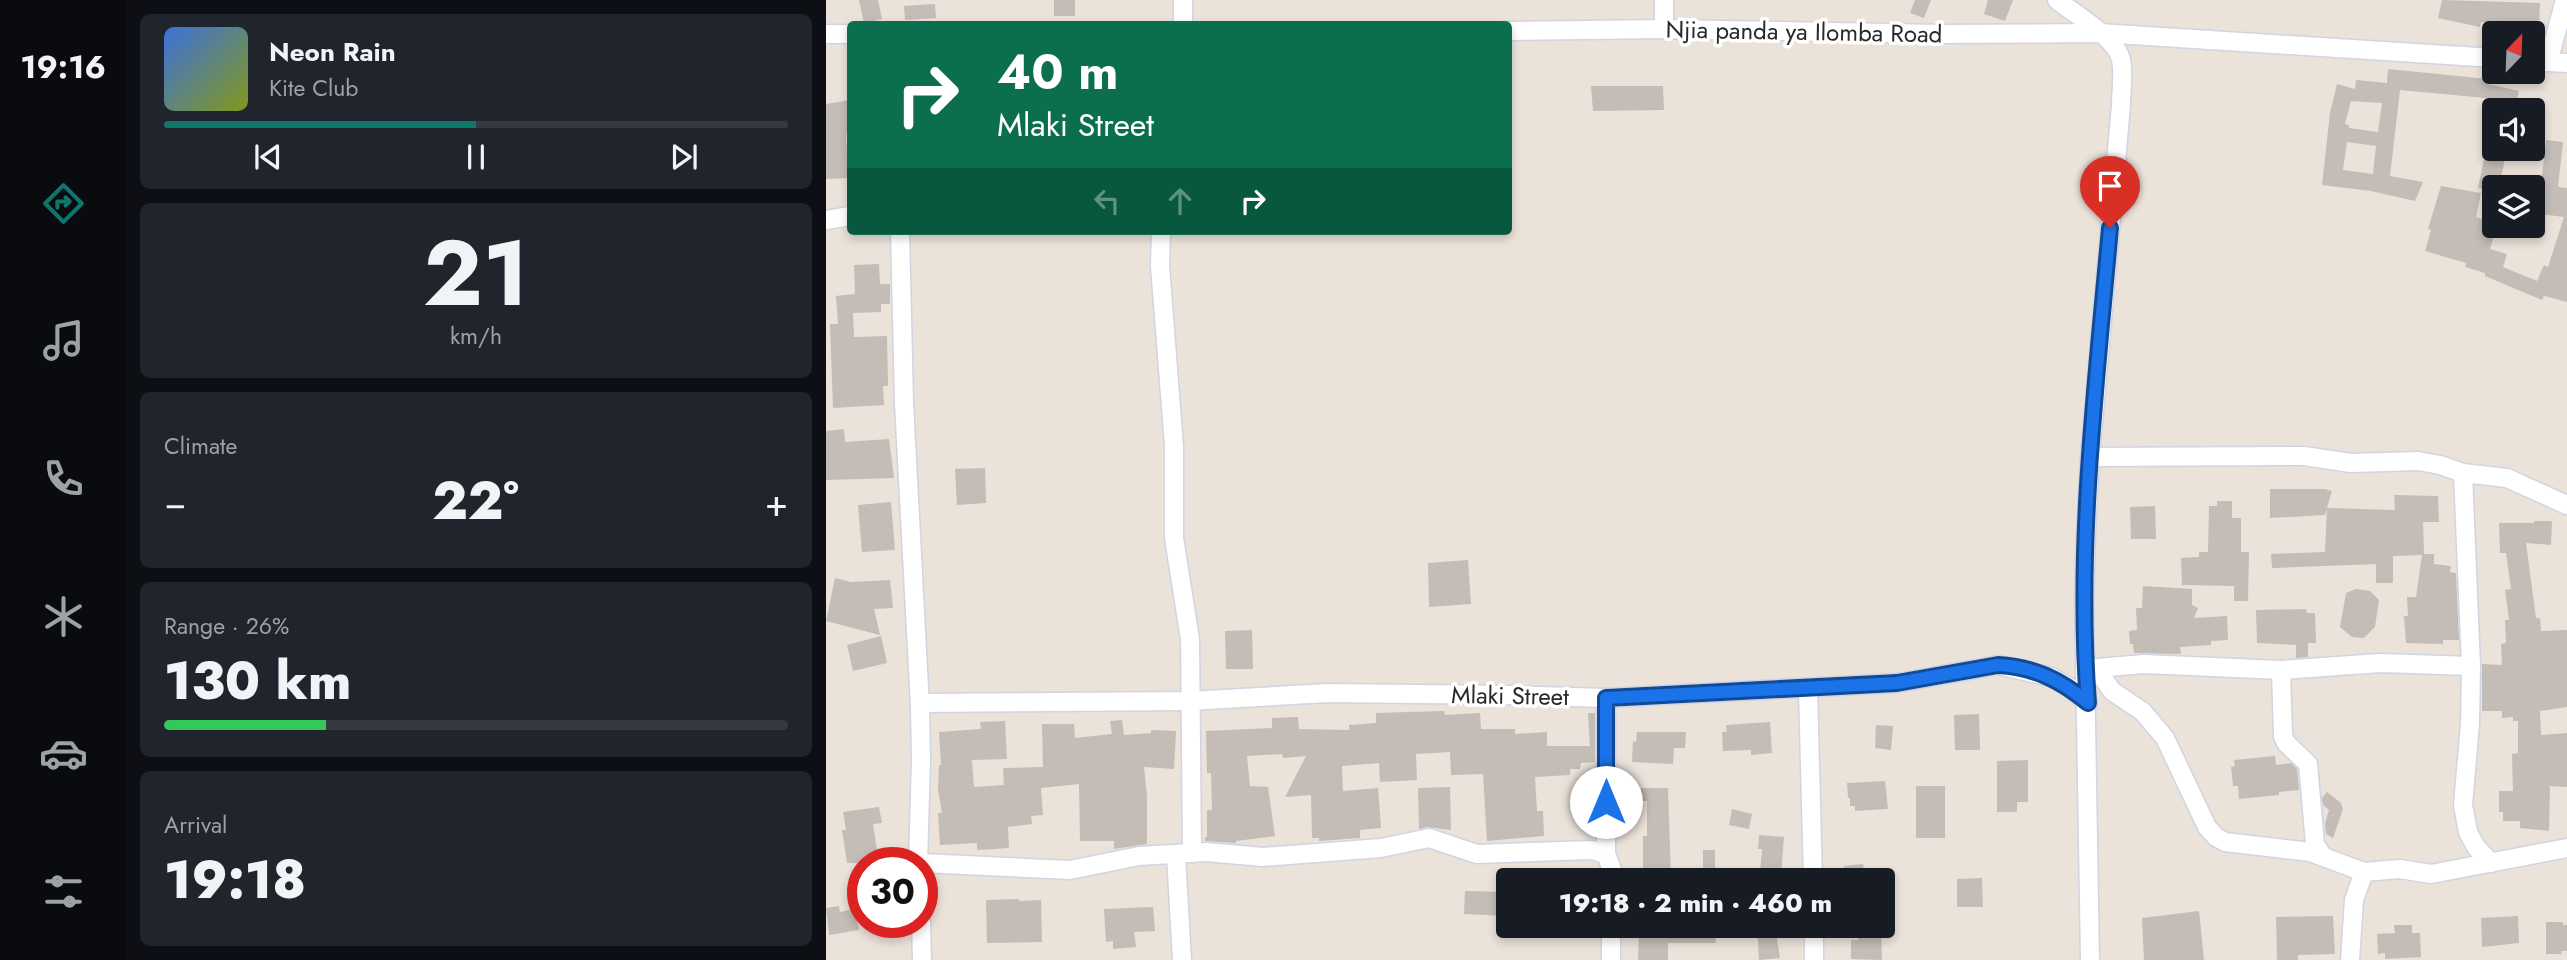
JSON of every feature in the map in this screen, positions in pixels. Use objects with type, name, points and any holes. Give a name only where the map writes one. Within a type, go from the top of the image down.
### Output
[{"type":"street","points":[[1183,0],[1183,21]]},
{"type":"street","points":[[1664,0],[1664,29]]},
{"type":"street","points":[[2057,0],[2100,33],[2120,56],[2121,105],[2090,457],[2085,561],[2091,669],[2088,703],[2090,960]]},
{"type":"street","points":[[2545,49],[2565,0]]},
{"type":"street","name":"Njia panda ya Ilomba Road","points":[[1512,31],[1664,29],[1943,34],[2100,33],[2482,57]]},
{"type":"street","points":[[826,34],[847,34]]},
{"type":"street","points":[[2545,61],[2567,63]]},
{"type":"street","points":[[826,220],[847,216]]},
{"type":"street","points":[[900,235],[904,403],[920,703],[920,847]]},
{"type":"street","points":[[1161,235],[1160,266],[1174,446],[1174,538],[1190,639],[1181,960]]},
{"type":"street","points":[[2090,457],[2304,456],[2351,463],[2418,461],[2463,473],[2507,478],[2567,506]]},
{"type":"street","points":[[2463,473],[2471,666],[2470,724],[2463,805],[2468,832],[2476,847],[2491,863]]},
{"type":"street","points":[[2091,669],[2144,664],[2281,670],[2380,663],[2471,666]]},
{"type":"street","name":"Mlaki Street","points":[[920,703],[1190,701],[1327,693],[1606,698],[1897,683],[1998,665],[2061,681],[2088,703]]},
{"type":"street","points":[[2091,669],[2112,691],[2143,712],[2165,738],[2207,827],[2225,842],[2322,855],[2364,872],[2400,869],[2436,874],[2567,848]]},
{"type":"street","points":[[2281,670],[2283,736],[2286,743],[2308,764],[2315,844],[2322,855]]},
{"type":"street","points":[[1808,689],[1813,868]]},
{"type":"street","points":[[1606,698],[1606,855],[1611,868]]},
{"type":"street","points":[[938,864],[1070,870],[1139,856],[1206,852],[1263,857],[1381,848],[1429,838],[1477,854],[1592,850],[1606,855]]},
{"type":"street","points":[[2350,960],[2354,900],[2364,872]]},
{"type":"street","points":[[921,938],[922,960]]},
{"type":"street","points":[[1611,938],[1611,960]]},
{"type":"street","points":[[1814,938],[1814,960]]},
{"type":"building","points":[[859,0],[878,0],[882,19],[864,21]]},
{"type":"building","points":[[1054,0],[1075,0],[1075,16],[1054,16]]},
{"type":"building","points":[[1915,0],[1931,0],[1924,18],[1910,13]]},
{"type":"building","points":[[1988,0],[2013,0],[2005,21],[1984,14]]},
{"type":"building","points":[[2442,0],[2540,3],[2539,21],[2482,21],[2480,27],[2438,18]]},
{"type":"building","points":[[935,4],[936,18],[905,20],[904,6]]},
{"type":"building","points":[[2388,69],[2482,78],[2482,84],[2519,91],[2518,98],[2485,98],[2400,90],[2390,176],[2423,182],[2415,201],[2371,191],[2322,185],[2330,113],[2337,84],[2355,89],[2356,80],[2387,83]],"holes":[[[2351,101],[2382,103],[2378,132],[2349,128],[2349,125],[2345,124]],[[2347,142],[2376,146],[2373,174],[2343,170]]]},
{"type":"building","points":[[1591,86],[1663,86],[1664,110],[1593,111]]},
{"type":"building","points":[[847,100],[847,178],[826,179],[826,104]]},
{"type":"building","points":[[2546,140],[2563,142],[2558,187],[2567,188],[2567,302],[2544,296],[2542,300],[2485,276],[2485,273],[2465,267],[2466,263],[2425,251],[2431,230],[2428,229],[2441,186],[2481,193],[2476,217],[2482,220],[2482,238],[2493,238],[2490,249],[2507,254],[2503,267],[2537,281],[2544,265],[2548,267],[2564,217],[2545,215],[2545,175],[2542,175]]},
{"type":"building","points":[[2484,161],[2504,161],[2502,175],[2482,175],[2482,189],[2478,188]]},
{"type":"building","points":[[879,264],[880,284],[890,284],[890,304],[881,304],[881,312],[853,313],[854,337],[887,336],[888,386],[883,386],[884,405],[833,408],[830,324],[838,324],[836,296],[855,294],[854,265]]},
{"type":"building","points":[[844,429],[845,442],[889,439],[894,478],[826,480],[826,431]]},
{"type":"building","points":[[985,468],[986,503],[957,505],[955,469]]},
{"type":"building","points":[[2270,489],[2332,491],[2325,515],[2270,518]]},
{"type":"building","points":[[2394,495],[2438,496],[2439,522],[2423,522],[2424,554],[2434,554],[2434,564],[2451,566],[2450,572],[2456,573],[2459,640],[2443,640],[2443,644],[2406,643],[2404,616],[2408,616],[2407,597],[2416,597],[2422,555],[2393,556],[2393,583],[2376,583],[2376,564],[2272,568],[2271,554],[2325,552],[2327,508],[2395,510]]},
{"type":"building","points":[[2217,501],[2232,501],[2232,518],[2241,518],[2241,552],[2249,552],[2248,601],[2234,601],[2234,586],[2182,585],[2181,558],[2199,557],[2199,552],[2208,552],[2209,506],[2217,506]]},
{"type":"building","points":[[891,502],[895,550],[862,552],[858,505]]},
{"type":"building","points":[[2155,506],[2156,539],[2131,539],[2130,507]]},
{"type":"building","points":[[2552,521],[2551,545],[2526,543],[2536,618],[2540,618],[2541,631],[2567,630],[2567,707],[2540,711],[2541,735],[2567,733],[2567,787],[2550,786],[2549,831],[2520,828],[2520,821],[2503,821],[2503,812],[2499,812],[2499,791],[2513,791],[2512,754],[2518,753],[2518,721],[2513,721],[2513,717],[2502,718],[2502,711],[2482,711],[2482,664],[2502,665],[2501,644],[2506,643],[2505,620],[2509,620],[2505,590],[2511,589],[2506,553],[2500,553],[2499,523]]},
{"type":"building","points":[[1468,560],[1471,604],[1429,607],[1428,563]]},
{"type":"building","points":[[835,578],[851,582],[890,580],[893,608],[874,609],[880,635],[826,621]]},
{"type":"building","points":[[2143,586],[2192,589],[2192,605],[2198,608],[2194,618],[2227,616],[2228,640],[2211,641],[2211,645],[2180,647],[2181,654],[2134,653],[2129,631],[2137,630],[2136,608],[2142,608]]},
{"type":"building","points":[[2356,589],[2370,591],[2379,600],[2375,627],[2364,638],[2352,637],[2340,627],[2346,593]]},
{"type":"building","points":[[2306,609],[2307,613],[2315,613],[2316,643],[2308,643],[2308,657],[2296,658],[2296,645],[2257,643],[2256,610]]},
{"type":"building","points":[[1252,630],[1253,669],[1226,669],[1225,631]]},
{"type":"building","points":[[881,636],[887,663],[853,671],[847,645]]},
{"type":"building","points":[[1444,711],[1445,715],[1480,713],[1481,729],[1515,729],[1515,734],[1547,732],[1547,746],[1590,746],[1588,713],[1595,713],[1595,762],[1581,763],[1580,769],[1570,769],[1570,775],[1535,777],[1537,811],[1543,811],[1544,836],[1487,841],[1483,774],[1451,775],[1450,752],[1416,754],[1417,780],[1380,782],[1379,763],[1342,766],[1343,791],[1378,788],[1381,828],[1360,830],[1360,838],[1319,841],[1319,838],[1312,838],[1311,795],[1285,797],[1306,756],[1283,758],[1282,754],[1247,756],[1250,786],[1268,787],[1275,836],[1236,843],[1205,841],[1207,810],[1212,810],[1211,773],[1207,773],[1206,731],[1272,728],[1272,718],[1298,717],[1299,729],[1349,730],[1349,725],[1376,723],[1376,713]]},
{"type":"building","points":[[1979,714],[1980,750],[1955,750],[1954,715]]},
{"type":"building","points":[[1122,720],[1124,735],[1151,733],[1151,730],[1176,731],[1174,769],[1144,767],[1147,844],[1114,849],[1114,841],[1080,841],[1079,784],[1041,788],[1043,815],[1031,816],[1032,824],[1008,827],[1009,848],[977,850],[977,843],[940,845],[938,813],[942,813],[938,789],[941,765],[939,732],[981,729],[980,722],[1005,721],[1007,759],[972,760],[974,787],[1004,785],[1003,768],[1043,767],[1042,724],[1074,724],[1075,738],[1112,734],[1110,721]]},
{"type":"building","points":[[1770,722],[1772,753],[1751,755],[1751,750],[1723,751],[1722,732],[1727,732],[1726,725]]},
{"type":"building","points":[[1876,725],[1893,726],[1891,750],[1875,748]]},
{"type":"building","points":[[1637,732],[1686,732],[1685,748],[1674,748],[1673,764],[1632,762],[1633,741],[1636,742]]},
{"type":"building","points":[[2275,756],[2276,765],[2291,763],[2297,769],[2299,790],[2239,799],[2238,786],[2233,786],[2231,767],[2235,766],[2234,760]]},
{"type":"building","points":[[2028,760],[2028,802],[2017,802],[2017,812],[1997,812],[1997,761]]},
{"type":"building","points":[[1885,781],[1888,809],[1855,811],[1855,806],[1850,806],[1847,783]]},
{"type":"building","points":[[1916,786],[1945,786],[1945,838],[1916,838]]},
{"type":"building","points":[[1450,787],[1451,830],[1427,827],[1419,829],[1418,788]]},
{"type":"building","points":[[1641,788],[1668,788],[1671,868],[1643,868],[1647,801],[1641,801]]},
{"type":"building","points":[[2327,792],[2341,803],[2343,809],[2333,838],[2326,834],[2325,824],[2329,810],[2323,805],[2322,798]]},
{"type":"building","points":[[879,807],[882,823],[873,824],[877,847],[847,847],[847,863],[842,830],[846,830],[843,812]]},
{"type":"building","points":[[1732,809],[1752,814],[1749,829],[1729,825]]},
{"type":"building","points":[[1759,835],[1784,837],[1782,868],[1760,868],[1762,849],[1758,849]]},
{"type":"building","points":[[1703,850],[1715,850],[1715,868],[1703,868]]},
{"type":"building","points":[[1863,864],[1864,868],[1844,868]]},
{"type":"building","points":[[1982,878],[1983,907],[1957,907],[1957,879]]},
{"type":"building","points":[[1465,891],[1496,892],[1496,915],[1464,914]]},
{"type":"building","points":[[986,900],[1041,900],[1042,942],[987,943]]},
{"type":"building","points":[[839,906],[840,912],[847,911],[847,932],[829,935],[826,908]]},
{"type":"building","points":[[1153,907],[1155,931],[1134,932],[1136,947],[1113,949],[1113,941],[1106,942],[1104,909]]},
{"type":"building","points":[[2199,911],[2204,960],[2144,960],[2142,918]]},
{"type":"building","points":[[2333,916],[2335,954],[2298,955],[2298,960],[2277,960],[2276,917]]},
{"type":"building","points":[[2518,916],[2519,943],[2482,947],[2481,918]]},
{"type":"building","points":[[2546,922],[2563,922],[2563,925],[2567,925],[2567,951],[2561,951],[2562,954],[2546,954]]},
{"type":"building","points":[[2394,925],[2412,925],[2412,933],[2420,933],[2421,957],[2385,959],[2385,953],[2378,954],[2377,934],[2395,933]]},
{"type":"building","points":[[1639,938],[1716,938],[1716,943],[1668,943],[1668,960],[1638,960]]},
{"type":"building","points":[[1758,938],[1777,938],[1780,958],[1759,960]]},
{"type":"building","points":[[1881,938],[1882,960],[1851,959],[1851,940]]},
{"type":"route","points":[[1606,802],[1606,698],[1897,683],[1998,665],[2061,681],[2088,703],[2084,602],[2086,533],[2110,228]]}]
